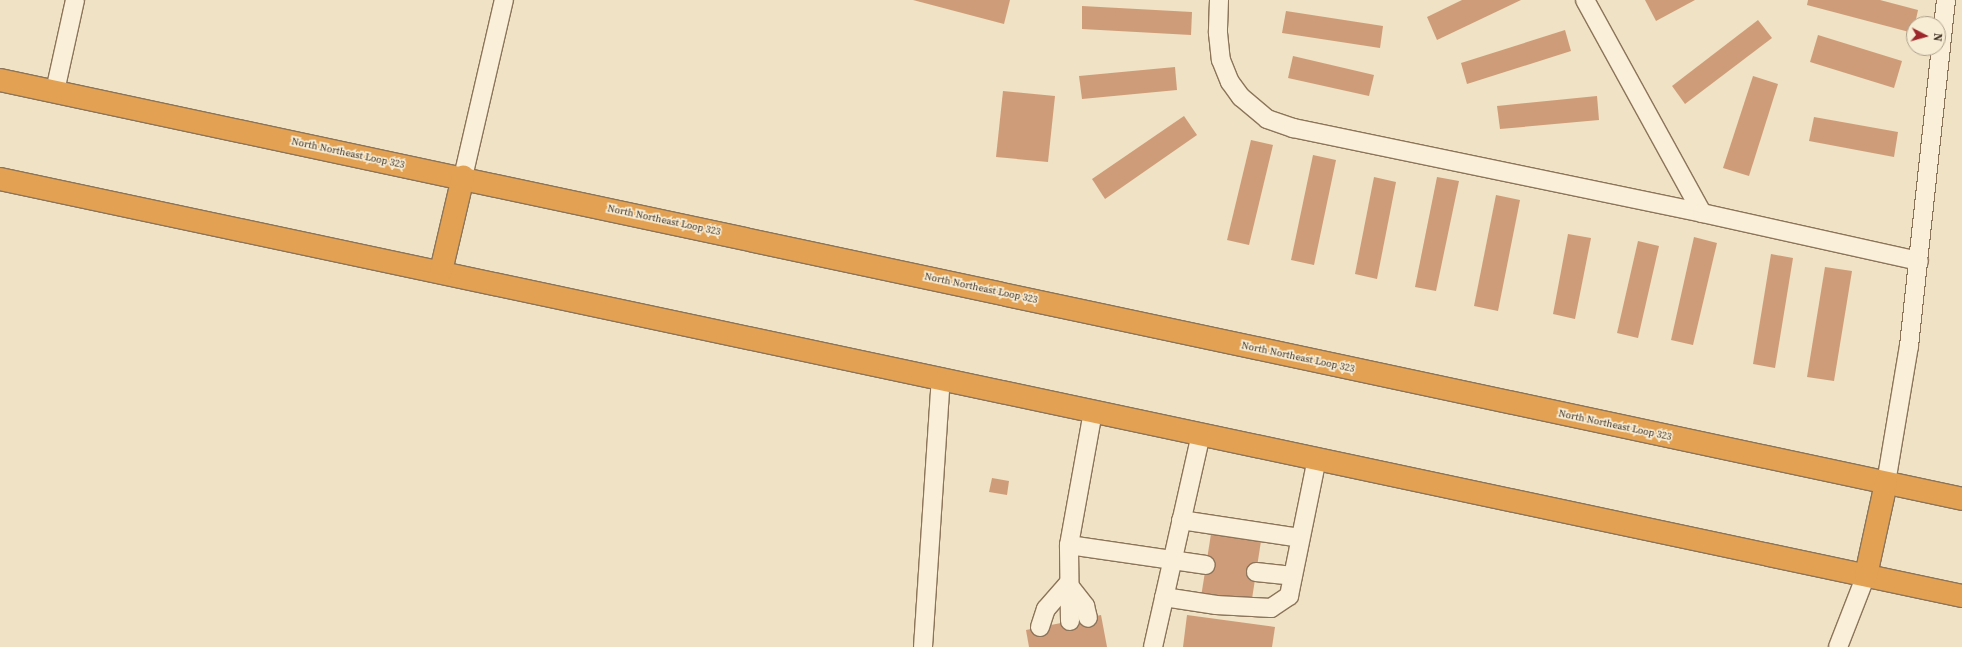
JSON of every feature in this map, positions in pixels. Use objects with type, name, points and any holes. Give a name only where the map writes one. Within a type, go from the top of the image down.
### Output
[{"type":"highway","name":"North Northeast Loop 323","points":[[0,80],[463,177],[1962,499]]},
{"type":"highway","points":[[441,271],[463,177]]},
{"type":"highway","points":[[0,179],[441,271],[1962,596]]},
{"type":"highway","points":[[1866,575],[1886,483]]},
{"type":"lane","points":[[55,92],[75,0]]},
{"type":"lane","points":[[463,177],[504,0]]},
{"type":"lane","points":[[1220,0],[1218,32],[1221,60],[1230,82],[1241,97],[1267,119],[1293,128],[1702,213],[1919,261]]},
{"type":"lane","points":[[1585,0],[1702,213]]},
{"type":"lane","points":[[1886,483],[1909,346],[1946,0]]},
{"type":"lane","points":[[923,647],[942,378]]},
{"type":"lane","points":[[1070,621],[1068,584],[1069,545],[1093,411]]},
{"type":"lane","points":[[1153,647],[1201,434]]},
{"type":"lane","points":[[1164,597],[1216,605],[1271,608],[1289,596],[1317,458]]},
{"type":"lane","points":[[1181,520],[1300,538]]},
{"type":"lane","points":[[1069,545],[1206,565]]},
{"type":"lane","points":[[1256,572],[1293,576]]},
{"type":"lane","points":[[1838,647],[1866,575]]},
{"type":"lane","points":[[1068,584],[1085,606],[1088,618]]},
{"type":"lane","points":[[1040,627],[1046,609],[1068,584]]},
{"type":"building","points":[[913,0],[1010,0],[1004,24]]},
{"type":"building","points":[[1462,0],[1521,0],[1437,40],[1427,17]]},
{"type":"building","points":[[1645,0],[1695,0],[1656,21]]},
{"type":"building","points":[[1808,0],[1880,0],[1918,10],[1917,16],[1906,16],[1906,31],[1807,5]]},
{"type":"building","points":[[1082,6],[1192,12],[1191,35],[1082,29]]},
{"type":"building","points":[[1286,11],[1383,26],[1380,48],[1282,33]]},
{"type":"building","points":[[1758,20],[1772,38],[1685,104],[1672,86]]},
{"type":"building","points":[[1565,30],[1571,51],[1467,84],[1461,63]]},
{"type":"building","points":[[1818,35],[1902,61],[1894,88],[1810,62]]},
{"type":"building","points":[[1293,56],[1374,75],[1369,96],[1288,78]]},
{"type":"building","points":[[1175,67],[1177,90],[1082,99],[1079,76]]},
{"type":"building","points":[[1753,76],[1778,84],[1749,176],[1723,168]]},
{"type":"building","points":[[1003,91],[1055,96],[1048,162],[996,157]]},
{"type":"building","points":[[1597,96],[1599,120],[1500,129],[1497,106]]},
{"type":"building","points":[[1184,116],[1197,135],[1105,199],[1092,179]]},
{"type":"building","points":[[1814,117],[1898,132],[1894,157],[1809,141]]},
{"type":"building","points":[[1251,140],[1273,145],[1249,245],[1227,240]]},
{"type":"building","points":[[1313,155],[1336,160],[1314,265],[1291,260]]},
{"type":"building","points":[[1374,177],[1396,182],[1377,279],[1355,274]]},
{"type":"building","points":[[1437,177],[1459,181],[1436,291],[1415,287]]},
{"type":"building","points":[[1496,195],[1520,200],[1498,311],[1474,306]]},
{"type":"building","points":[[1568,234],[1591,238],[1575,319],[1553,314]]},
{"type":"building","points":[[1694,237],[1717,243],[1693,345],[1671,340]]},
{"type":"building","points":[[1638,241],[1659,246],[1638,338],[1617,333]]},
{"type":"building","points":[[1771,254],[1793,258],[1775,368],[1753,364]]},
{"type":"building","points":[[1825,267],[1852,271],[1834,381],[1807,377]]},
{"type":"building","points":[[992,478],[1009,481],[1007,495],[989,492]]},
{"type":"building","points":[[1211,534],[1261,541],[1251,605],[1201,597]]},
{"type":"building","points":[[1101,615],[1107,647],[1029,647],[1026,630]]},
{"type":"building","points":[[1187,615],[1275,627],[1272,647],[1183,647]]}]
